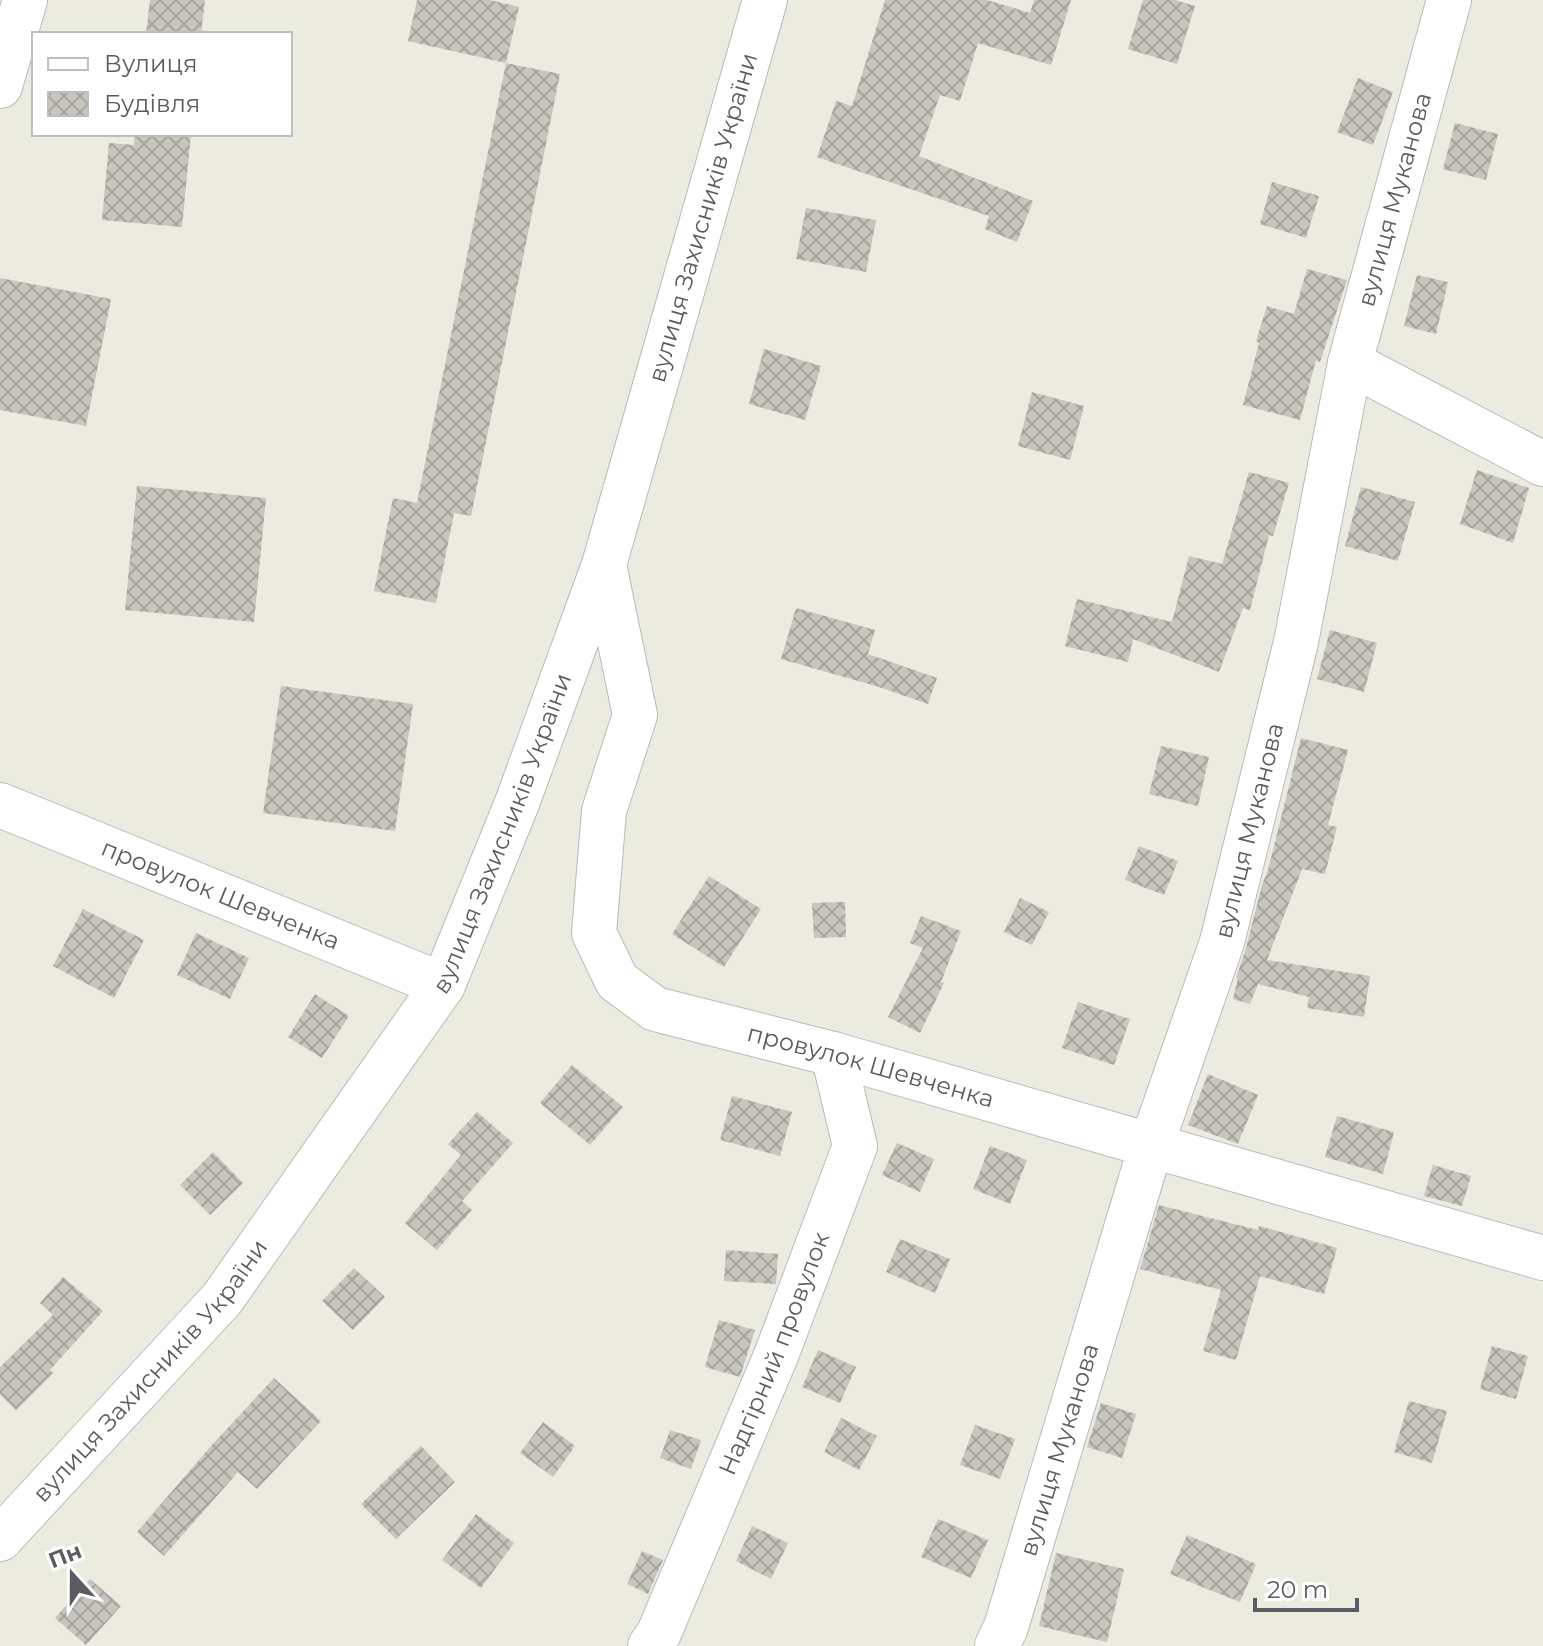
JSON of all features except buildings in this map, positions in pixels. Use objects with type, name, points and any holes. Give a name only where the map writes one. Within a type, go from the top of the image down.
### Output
[{"type":"street","points":[[0,86],[25,0]]},
{"type":"street","name":"вулиця Захисників України","points":[[0,1539],[222,1299],[443,985],[517,803],[604,565],[765,0]]},
{"type":"street","name":"вулиця Муканова","points":[[997,1646],[1006,1627],[1151,1146],[1225,927],[1296,642],[1350,363],[1449,0]]},
{"type":"street","points":[[1350,363],[1543,464]]},
{"type":"street","name":"провулок Шевченка","points":[[604,565],[635,715],[604,811],[594,933],[617,981],[655,1009],[833,1054],[1543,1258]]},
{"type":"street","name":"провулок Шевченка","points":[[0,805],[443,985]]},
{"type":"street","name":"Надгірний провулок","points":[[650,1646],[659,1633],[777,1353],[855,1146],[833,1054]]}]
